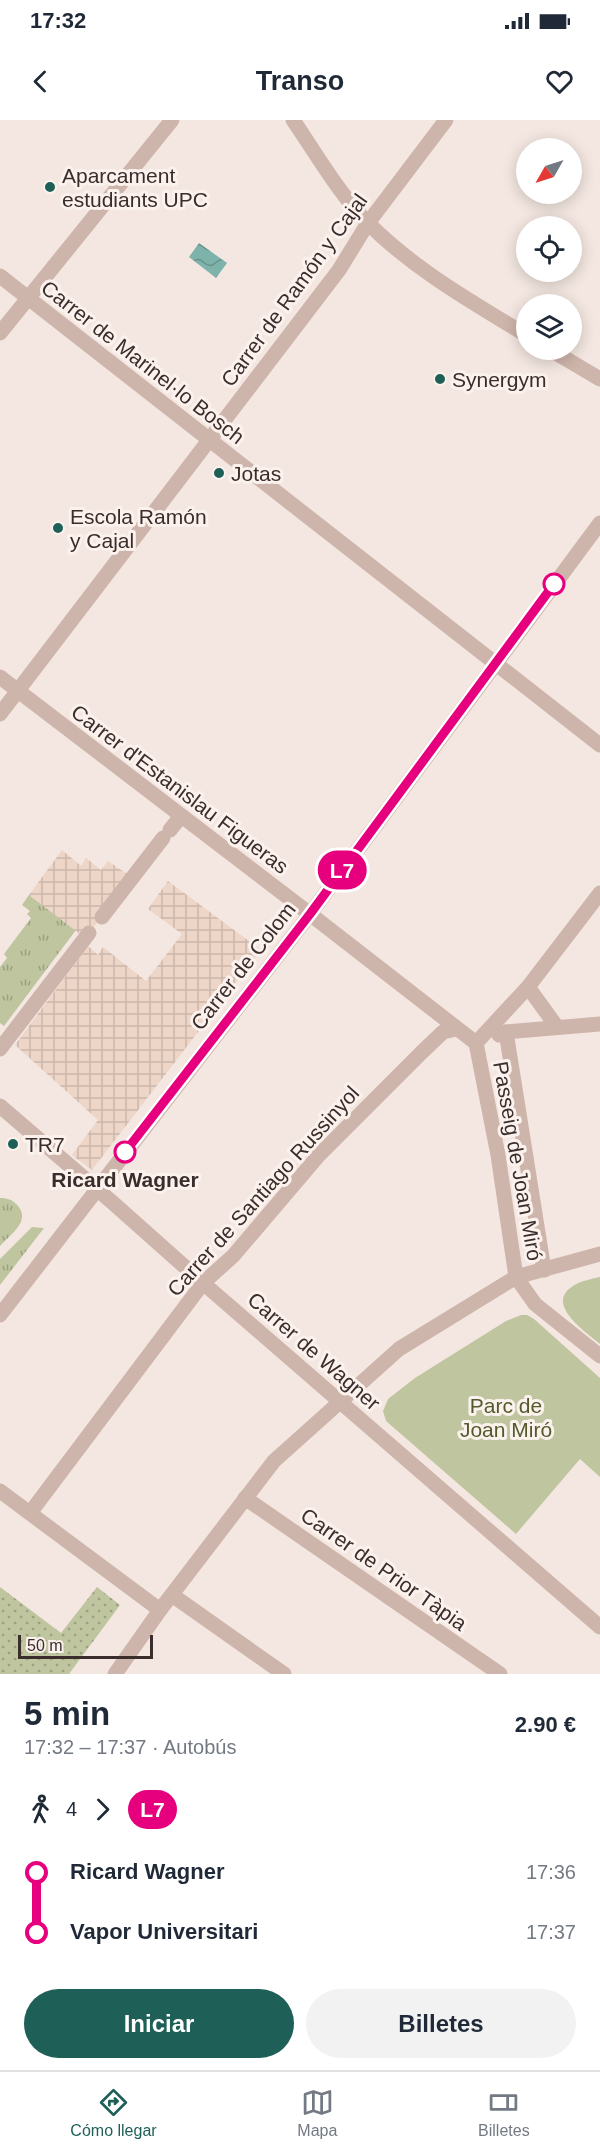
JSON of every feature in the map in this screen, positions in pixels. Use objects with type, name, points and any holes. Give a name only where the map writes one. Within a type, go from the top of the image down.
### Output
[{"type":"street","points":[[0,333],[172,120]]},
{"type":"street","points":[[293,120],[337,184],[368,223],[443,284],[516,329]]},
{"type":"street","name":"Carrer de Ramón y Cajal","points":[[0,714],[339,270],[368,223],[446,120]]},
{"type":"street","name":"Carrer de Marinel·lo Bosch","points":[[0,276],[600,746]]},
{"type":"street","points":[[568,360],[600,379]]},
{"type":"street","name":"Carrer de Colom","points":[[0,1315],[310,914],[600,523]]},
{"type":"street","name":"Carrer d'Estanislau Figueras","points":[[0,677],[16,692],[310,914],[476,1043]]},
{"type":"street","points":[[102,917],[181,816]]},
{"type":"street","points":[[476,1043],[528,987],[600,892]]},
{"type":"street","points":[[0,1048],[89,933]]},
{"type":"street","points":[[528,987],[557,1027]]},
{"type":"street","points":[[476,1043],[506,1032],[600,1024]]},
{"type":"street","name":"Carrer de Santiago Russinyol","points":[[30,1514],[203,1283],[233,1256],[319,1155],[405,1068],[443,1032],[456,1029]]},
{"type":"street","name":"Passeig de Joan Miró","points":[[506,1032],[544,1270]]},
{"type":"street","name":"Passeig de Joan Miró","points":[[476,1043],[498,1155],[516,1277],[535,1304],[600,1356]]},
{"type":"street","name":"Carrer de Wagner","points":[[0,1107],[97,1188],[203,1283],[600,1627]]},
{"type":"street","points":[[115,1674],[160,1610],[274,1461],[399,1349],[516,1277],[600,1254]]},
{"type":"street","points":[[0,1491],[160,1610]]},
{"type":"street","name":"Carrer de Prior Tàpia","points":[[245,1498],[500,1674]]},
{"type":"street","points":[[172,1595],[284,1674]]},
{"type":"green space","points":[[29,895],[76,930],[4,1026],[0,1023],[0,967],[7,958],[4,954],[31,918],[27,914],[30,911],[22,905]]},
{"type":"green space","points":[[0,1198],[14,1202],[22,1217],[18,1228],[0,1246]]},
{"type":"green space","points":[[32,1227],[44,1228],[0,1285],[0,1259]]},
{"type":"green space","points":[[600,1277],[600,1344],[570,1317],[563,1301],[565,1293],[573,1286],[582,1281]]},
{"type":"green space","name":"Parc de Joan Miró","points":[[521,1315],[534,1319],[600,1378],[600,1477],[580,1459],[516,1534],[386,1421],[383,1411],[388,1399],[415,1378],[506,1321]]},
{"type":"green space","points":[[0,1587],[61,1633],[97,1587],[120,1605],[69,1674],[0,1674]]},
{"type":"shaded area","points":[[62,850],[81,866],[86,858],[101,870],[108,861],[133,878],[85,938],[29,895]]},
{"type":"shaded area","points":[[168,881],[261,950],[92,1170],[72,1155],[98,1120],[15,1045],[88,946],[98,955],[103,947],[146,981],[182,934],[148,909]]},
{"type":"water","points":[[199,243],[227,263],[216,278],[189,257]]},
{"type":"bus line","name":"L7","points":[[125,1152],[310,914],[554,584]]},
{"type":"place","name":"Aparcament estudiants UPC","points":[[50,187]]},
{"type":"place","name":"Synergym","points":[[440,379]]},
{"type":"place","name":"Jotas","points":[[219,473]]},
{"type":"place","name":"Escola Ramón y Cajal","points":[[58,528]]},
{"type":"place","name":"TR7","points":[[13,1144]]},
{"type":"place","name":"Ricard Wagner","points":[[125,1152]]}]
